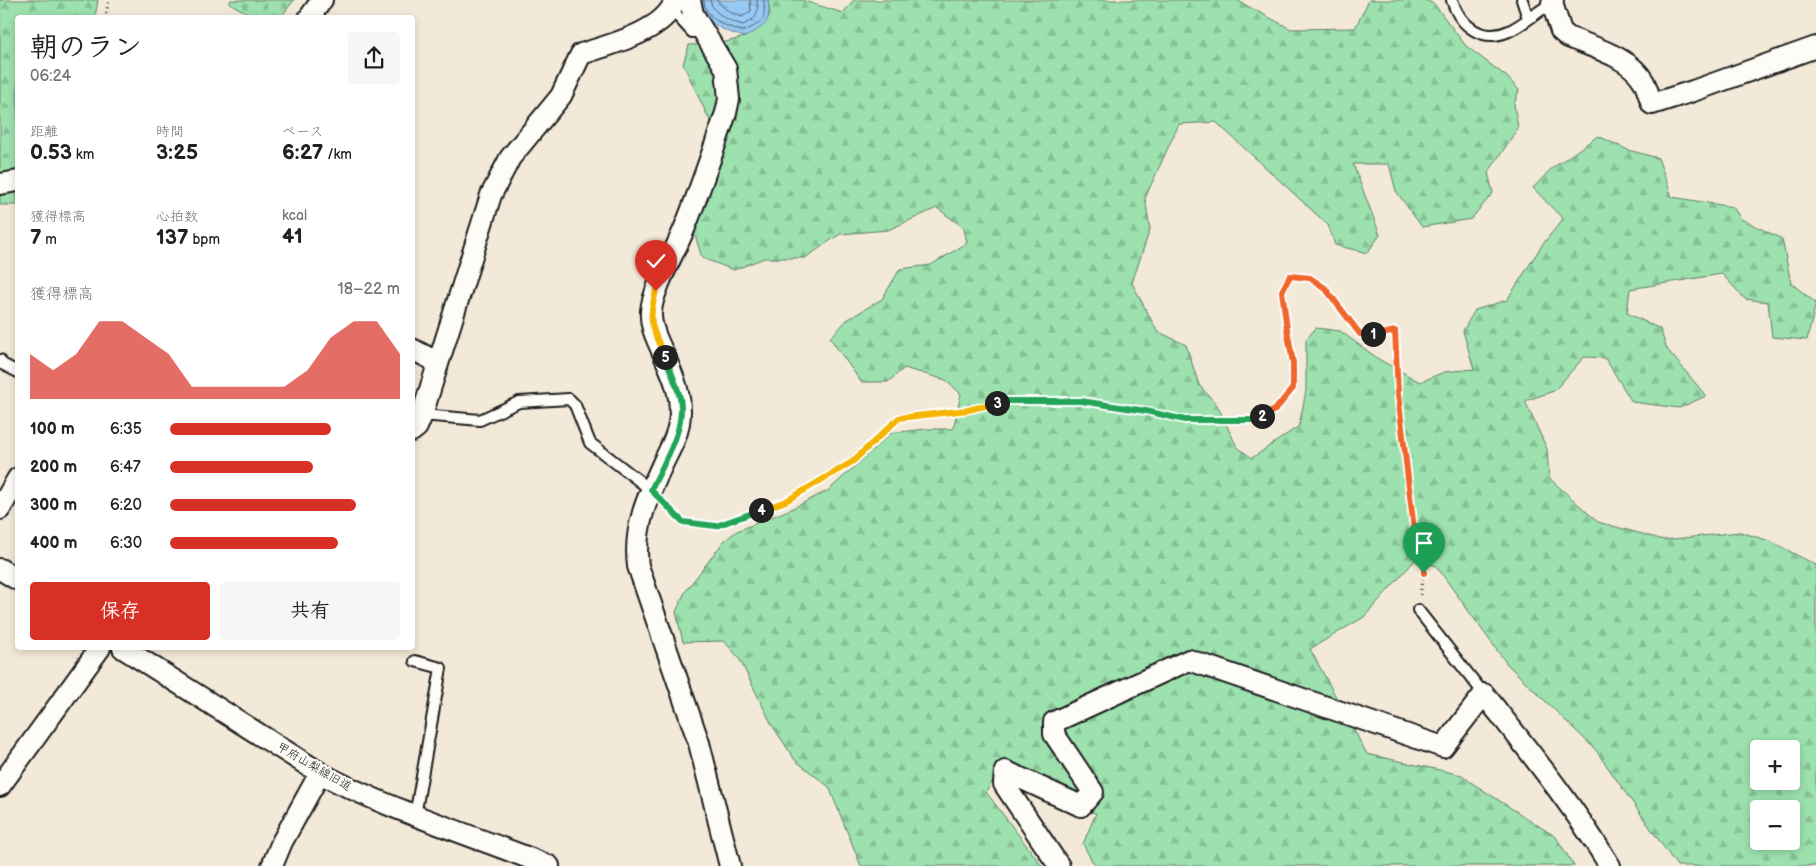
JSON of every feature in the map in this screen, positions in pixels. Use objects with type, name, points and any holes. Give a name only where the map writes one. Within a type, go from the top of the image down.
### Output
[{"type":"street","points":[[311,15],[322,0]]},
{"type":"street","points":[[690,0],[692,14],[726,69],[729,99],[726,113],[685,227],[656,291],[651,310],[651,326],[675,381],[680,399],[681,416],[678,432],[651,490],[639,524],[636,548],[638,566],[699,743],[730,866]]},
{"type":"street","points":[[1553,1],[1561,31],[1568,37],[1634,67],[1644,82],[1652,104],[1816,47]]},
{"type":"street","points":[[417,423],[491,195],[510,158],[561,96],[581,54],[631,37],[652,26],[673,5]]},
{"type":"street","points":[[0,184],[15,182]]},
{"type":"street","points":[[415,351],[437,362]]},
{"type":"street","points":[[0,510],[15,483]]},
{"type":"street","points":[[0,569],[15,578]]},
{"type":"street","points":[[0,786],[99,650]]},
{"type":"street","name":"甲府山梨線旧道","points":[[126,650],[320,774],[415,816],[537,864]]},
{"type":"street","points":[[1060,866],[1004,784],[1005,771],[1081,806],[1093,792],[1054,734],[1054,722],[1189,660],[1444,747],[1484,694],[1549,775],[1591,834],[1610,866]]},
{"type":"street","points":[[272,866],[282,842],[320,774]]},
{"type":"lane","points":[[1452,0],[1455,11],[1464,22],[1480,34],[1493,35],[1509,30],[1553,1]]},
{"type":"lane","points":[[1522,0],[1528,18]]},
{"type":"lane","points":[[673,5],[692,32],[703,31]]},
{"type":"lane","points":[[0,360],[2,364],[15,370]]},
{"type":"lane","points":[[417,423],[480,420],[519,402],[569,400],[575,405],[590,443],[651,490]]},
{"type":"lane","points":[[1418,610],[1484,694]]},
{"type":"lane","points":[[415,661],[441,668],[415,816]]},
{"type":"path","points":[[106,15],[109,0]]},
{"type":"path","points":[[651,490],[683,522],[716,526],[786,501],[852,462],[899,418],[968,410],[1008,401],[1081,401],[1146,411],[1185,420],[1255,420],[1275,410],[1293,388],[1293,363],[1282,291],[1290,276],[1310,278],[1325,288],[1360,334],[1382,334],[1395,331],[1398,394],[1415,538],[1424,562],[1418,610]]},
{"type":"green space","points":[[0,0],[98,0],[95,15],[15,15],[15,205],[0,205]]},
{"type":"green space","points":[[231,0],[294,0],[283,15],[251,15],[229,3]]},
{"type":"green space","points":[[768,0],[801,0],[843,13],[854,0],[1236,0],[1291,29],[1355,28],[1369,0],[1425,0],[1434,4],[1466,46],[1507,77],[1519,90],[1514,104],[1518,128],[1488,173],[1493,193],[1471,219],[1422,227],[1396,191],[1389,164],[1353,164],[1380,235],[1367,253],[1335,245],[1328,225],[1216,122],[1179,124],[1145,198],[1150,229],[1132,283],[1157,331],[1186,345],[1199,385],[1217,405],[1237,447],[1252,458],[1299,426],[1306,391],[1306,339],[1316,328],[1340,331],[1380,360],[1420,382],[1444,372],[1474,369],[1463,331],[1475,310],[1507,300],[1542,245],[1563,219],[1533,188],[1551,169],[1598,136],[1628,150],[1658,158],[1672,197],[1733,207],[1741,219],[1782,239],[1791,283],[1816,303],[1807,340],[1772,337],[1768,302],[1745,299],[1722,274],[1630,289],[1627,313],[1660,329],[1667,349],[1706,396],[1679,408],[1632,402],[1605,358],[1584,357],[1554,391],[1525,401],[1547,449],[1549,478],[1598,522],[1664,540],[1740,532],[1770,541],[1816,565],[1816,866],[1677,866],[1595,749],[1507,664],[1436,566],[1417,558],[1364,617],[1310,649],[1367,754],[1462,775],[1556,837],[1574,866],[1098,866],[1092,861],[1083,844],[1096,813],[1048,804],[995,777],[986,792],[1042,866],[861,866],[829,787],[795,760],[772,725],[739,658],[724,641],[683,642],[676,612],[685,592],[724,541],[737,531],[789,510],[829,490],[891,433],[926,429],[953,429],[961,394],[946,380],[904,368],[888,382],[861,382],[830,338],[847,320],[882,299],[900,269],[931,265],[967,243],[964,228],[937,208],[888,230],[840,234],[805,258],[764,258],[734,270],[702,258],[692,225],[720,142],[683,64],[689,45],[718,44],[745,37],[770,15]]},
{"type":"water","points":[[699,0],[768,0],[769,14],[762,27],[745,37],[715,25],[700,8]]},
{"type":"route","points":[[656,291],[651,310],[651,326],[675,381],[680,399],[681,416],[678,432],[651,490],[683,522],[716,526],[786,501],[852,462],[899,418],[968,410],[1008,401],[1081,401],[1146,411],[1185,420],[1255,420],[1275,410],[1293,388],[1293,363],[1282,291],[1290,276],[1310,278],[1325,288],[1360,334],[1382,334],[1395,331],[1398,394],[1415,538],[1424,562],[1424,573]]}]
